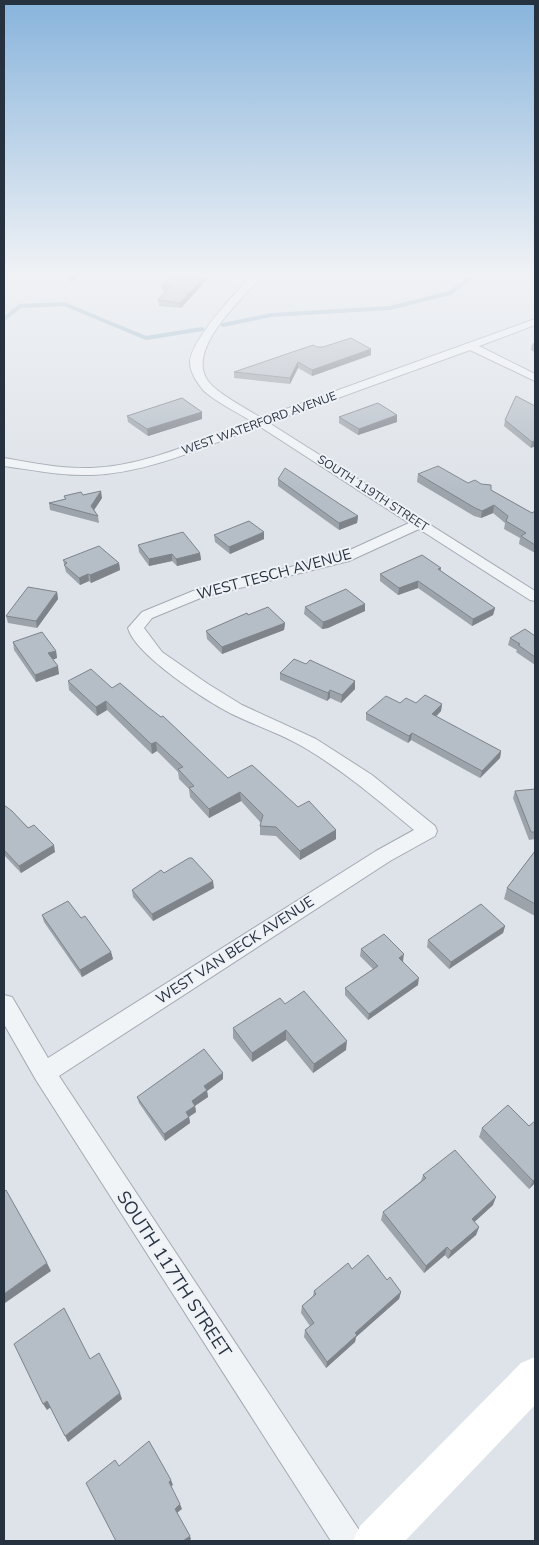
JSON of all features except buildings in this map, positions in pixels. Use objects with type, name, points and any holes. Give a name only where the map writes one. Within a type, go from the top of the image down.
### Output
[{"type":"street","name":"SOUTH 119TH STREET","points":[[203,345],[196,359],[202,381],[210,390],[262,421],[535,598]]},
{"type":"street","points":[[471,346],[535,378]]},
{"type":"street","name":"WEST WATERFORD AVENUE","points":[[4,462],[49,470],[103,471],[152,462],[196,448],[262,421],[471,346]]},
{"type":"street","name":"WEST TESCH AVENUE","points":[[420,523],[344,558],[198,594],[147,615],[136,628],[137,632],[157,656],[202,688],[236,709],[310,743],[366,780],[428,831]]},
{"type":"street","name":"WEST VAN BECK AVENUE","points":[[44,1073],[383,856],[428,831]]},
{"type":"street","name":"SOUTH 117TH STREET","points":[[4,1004],[44,1073],[348,1541]]},
{"type":"street","points":[[375,1541],[535,1377]]}]
